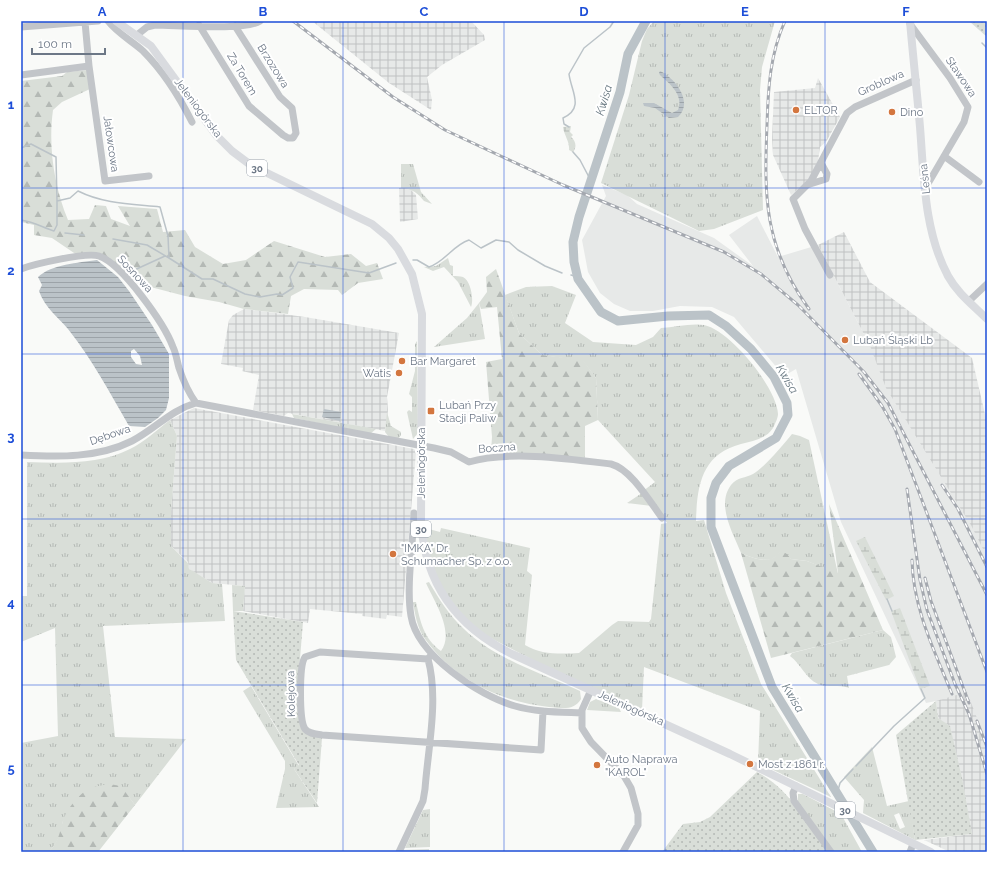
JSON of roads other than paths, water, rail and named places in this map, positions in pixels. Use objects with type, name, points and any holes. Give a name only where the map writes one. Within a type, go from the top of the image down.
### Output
[{"type":"main road","name":"Jeleniogórska","points":[[116,21],[138,35],[151,46],[216,135],[232,151],[248,163],[267,173],[372,224],[389,238],[398,249],[417,286],[422,314],[421,522],[423,541],[434,578],[448,602],[465,623],[497,647],[730,754],[798,787]]},
{"type":"main road","name":"Leśna","points":[[910,23],[926,187],[931,226],[937,250],[952,283],[961,296],[969,301],[987,318]]},
{"type":"main road","name":"30","points":[[798,787],[930,852]]},
{"type":"street","points":[[21,27],[98,21]]},
{"type":"street","points":[[108,21],[142,51],[161,71],[174,88],[192,122]]},
{"type":"street","points":[[138,35],[147,27],[155,25],[235,26],[253,24],[260,21]]},
{"type":"street","name":"Jałowcowa","points":[[85,22],[88,66],[105,182],[149,176]]},
{"type":"street","name":"Stawowa","points":[[910,23],[950,78],[968,107],[964,122],[926,187]]},
{"type":"street","name":"Za Torem","points":[[199,26],[248,106],[283,136],[293,138]]},
{"type":"street","name":"Brzozowa","points":[[235,26],[280,97],[292,108],[296,133],[293,138]]},
{"type":"street","points":[[21,76],[88,66]]},
{"type":"street","name":"Groblowa","points":[[821,163],[847,113],[855,107],[916,80]]},
{"type":"street","points":[[944,156],[980,182]]},
{"type":"street","points":[[821,163],[811,181],[793,199],[802,223],[830,275]]},
{"type":"street","points":[[806,185],[826,179],[827,174],[821,163]]},
{"type":"street","name":"Sosnowa","points":[[21,269],[81,256],[97,255],[107,260],[146,300],[173,346],[183,380],[196,404]]},
{"type":"street","points":[[969,301],[987,284]]},
{"type":"street","name":"Boczna","points":[[196,404],[421,445],[451,452],[469,462],[486,457],[505,456],[570,460],[615,465],[630,477],[662,518]]},
{"type":"street","name":"Dębowa","points":[[21,455],[79,456],[111,448],[132,441],[184,406],[196,404]]},
{"type":"street","name":"Jeleniogórska","points":[[414,513],[409,601],[411,616],[416,632],[430,656],[490,696],[517,707],[543,711],[581,713]]},
{"type":"street","name":"Kolejowa","points":[[430,656],[320,652],[305,657],[302,661],[301,706],[303,725],[310,733],[322,735],[541,750],[543,711]]},
{"type":"street","points":[[399,852],[423,801],[429,742],[433,676],[430,656]]},
{"type":"street","points":[[591,690],[581,713],[581,726],[585,735],[624,776],[634,796],[638,814],[638,824],[623,852]]},
{"type":"street","points":[[798,787],[793,793],[794,801],[831,852]]},
{"type":"street","points":[[910,852],[913,844]]},
{"type":"waterway","points":[[569,127],[564,124],[563,118],[570,114],[574,109],[575,104],[569,74],[584,48],[610,27],[614,21]]},
{"type":"waterway","name":"Kwisa","points":[[646,21],[628,54],[620,92],[579,217],[573,242],[574,262],[578,279],[601,312],[618,321],[668,316],[709,315],[726,326],[751,349],[774,377],[787,403],[788,415],[776,438],[729,466],[716,483],[711,498],[711,527],[772,687],[873,852]]},
{"type":"waterway","points":[[982,43],[987,48]]},
{"type":"waterway","points":[[21,148],[31,144],[56,157],[57,201],[70,198],[78,191],[98,199],[108,201],[160,207],[168,236],[169,258],[202,279],[213,279],[245,294],[260,297],[277,294],[282,295],[293,288],[290,277],[298,262],[369,273],[396,263]]},
{"type":"waterway","points":[[573,152],[580,160],[591,181]]},
{"type":"waterway","points":[[21,220],[34,223],[54,231],[57,225],[57,201]]},
{"type":"waterway","points":[[65,233],[84,235]]},
{"type":"waterway","points":[[113,239],[147,245],[169,258]]},
{"type":"waterway","points":[[413,260],[417,260],[429,267],[435,265],[463,242],[469,240],[481,248],[496,240],[509,242],[518,250],[545,266],[562,273]]},
{"type":"waterway","points":[[128,275],[130,272],[165,256]]},
{"type":"waterway","name":"Kwisa","points":[[571,275],[578,277]]},
{"type":"waterway","points":[[887,599],[892,611]]},
{"type":"waterway","points":[[856,766],[894,726],[925,698],[921,689]]},
{"type":"waterway","points":[[837,794],[840,783],[853,769]]},
{"type":"railway","points":[[293,21],[393,97],[445,130],[563,185],[724,252],[761,274],[798,305],[864,372],[888,403],[987,595]]},
{"type":"railway","points":[[785,21],[776,46],[769,85],[766,151],[767,199],[775,243],[783,264],[794,286],[809,309]]},
{"type":"railway","points":[[859,374],[882,406],[895,429],[987,672]]},
{"type":"railway","points":[[942,485],[958,509],[987,567]]},
{"type":"railway","points":[[907,489],[920,580],[927,610],[955,684],[969,714],[987,774]]},
{"type":"railway","points":[[912,560],[913,578],[920,612],[952,694]]},
{"type":"railway","points":[[925,578],[931,601],[969,703]]},
{"type":"railway","points":[[977,721],[987,747]]},
{"type":"place","name":"ELTOR","points":[[796,110]]},
{"type":"place","name":"Dino","points":[[892,112]]},
{"type":"place","name":"Lubań Śląski Lb","points":[[845,340]]},
{"type":"place","name":"Bar Margaret","points":[[402,361]]},
{"type":"place","name":"Watis","points":[[399,373]]},
{"type":"place","name":"Lubań Przy Stacji Paliw","points":[[431,411]]},
{"type":"place","name":"\"IMKA\" Dr. Schumacher Sp. z o.o.","points":[[393,554]]},
{"type":"place","name":"Most z 1861 r.","points":[[750,764]]},
{"type":"place","name":"Auto Naprawa \"KAROL\"","points":[[597,765]]}]
